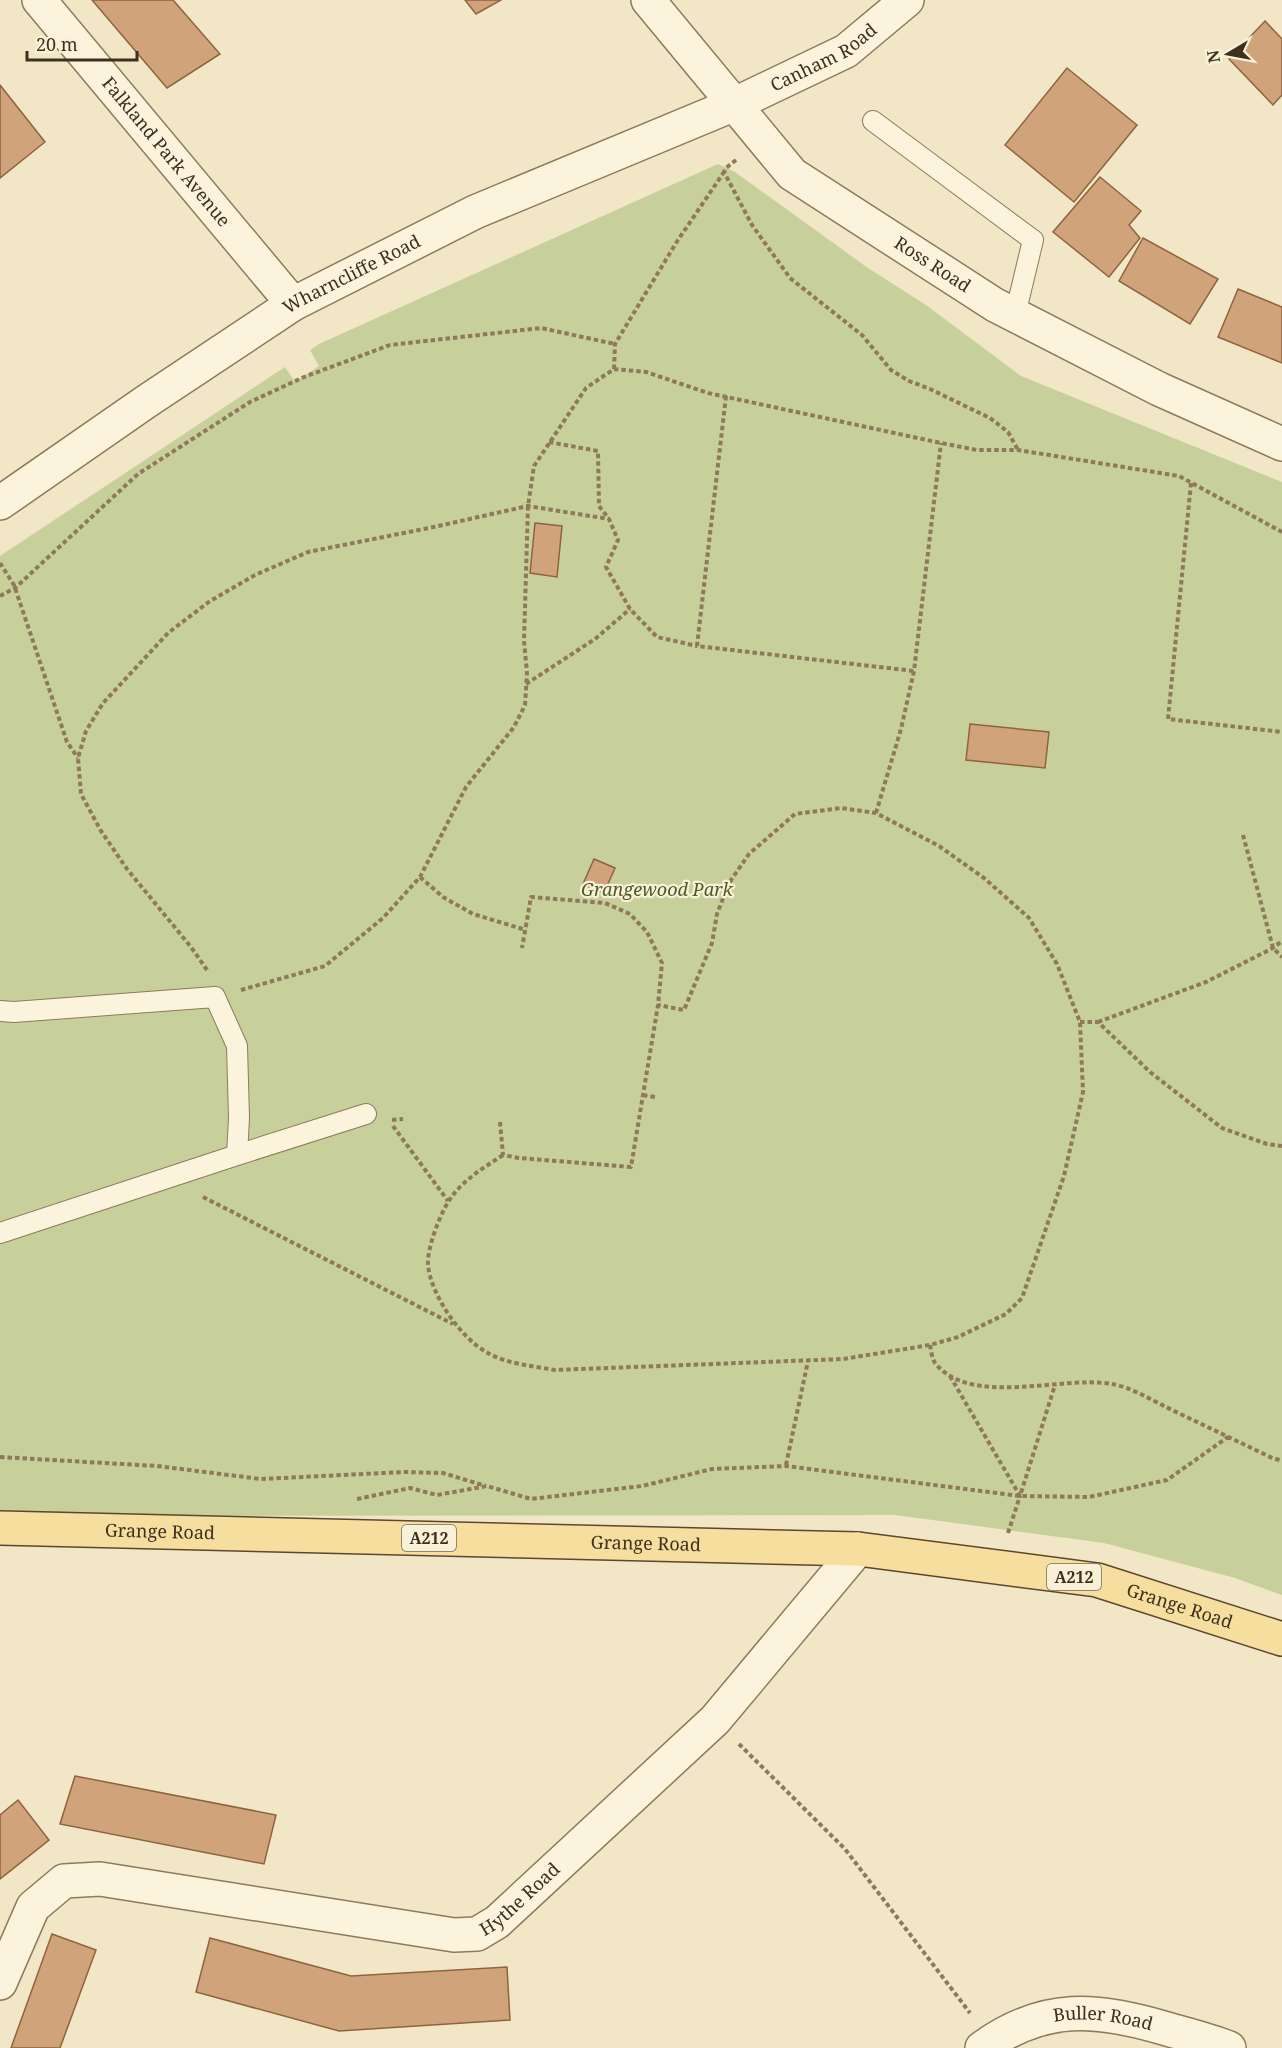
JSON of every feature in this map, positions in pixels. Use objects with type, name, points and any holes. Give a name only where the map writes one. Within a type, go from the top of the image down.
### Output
[{"type":"main road","name":"Grange Road","points":[[0,1528],[858,1549],[1097,1580],[1282,1639]]},
{"type":"street","name":"Falkland Park Avenue","points":[[39,0],[293,304]]},
{"type":"street","name":"Ross Road","points":[[648,0],[792,174],[1015,315],[1159,389],[1282,444]]},
{"type":"street","name":"Canham Road","points":[[735,104],[846,51],[907,0]]},
{"type":"street","name":"Wharncliffe Road","points":[[0,503],[293,304],[475,212],[735,104]]},
{"type":"street","name":"Hythe Road","points":[[0,1983],[33,1907],[64,1881],[100,1879],[454,1935],[477,1934],[497,1922],[715,1720],[858,1549]]},
{"type":"street","name":"Buller Road","points":[[987,2044],[1017,2026],[1035,2019],[1071,2013],[1102,2014],[1136,2020],[1230,2048]]},
{"type":"lane","points":[[873,121],[1033,240],[1015,315]]},
{"type":"lane","points":[[0,1011],[14,1012],[215,997],[237,1046],[239,1118],[237,1155]]},
{"type":"lane","points":[[0,1233],[366,1114]]},
{"type":"path","points":[[614,369],[615,344],[676,243],[726,168],[765,140]]},
{"type":"path","points":[[724,172],[752,225],[790,278],[862,335],[891,370],[909,381],[990,418],[1008,432],[1018,450]]},
{"type":"path","points":[[0,596],[15,588],[138,474],[250,402],[304,377],[390,345],[541,328],[615,344]]},
{"type":"path","points":[[609,519],[528,506],[308,552],[210,600],[168,633],[103,703],[86,731],[78,758],[81,794],[127,869],[191,946],[208,971],[215,997],[325,966],[383,918],[420,877],[466,787],[514,727],[525,705],[524,641],[528,506],[534,466],[586,388],[614,369],[646,372],[708,393],[940,443],[977,450],[1018,450],[1179,476],[1282,532]]},
{"type":"path","points":[[698,646],[726,396]]},
{"type":"path","points":[[549,442],[598,451],[599,506],[609,519],[618,540],[606,567],[630,609],[657,637],[698,646],[914,671]]},
{"type":"path","points":[[876,813],[902,729],[914,671],[940,443]]},
{"type":"path","points":[[1191,483],[1168,719],[1282,732]]},
{"type":"path","points":[[0,562],[15,588],[67,742],[78,758]]},
{"type":"path","points":[[526,684],[595,639],[630,609]]},
{"type":"path","points":[[165,1178],[454,1325],[487,1353],[526,1365],[555,1370],[843,1359],[930,1345],[958,1337],[1006,1314],[1022,1298],[1064,1176],[1083,1092],[1080,1022],[1057,964],[1029,918],[984,878],[939,846],[876,813],[841,808],[795,814],[749,854],[729,883],[717,914],[712,944],[684,1010],[658,1005]]},
{"type":"path","points":[[1243,835],[1273,948],[1282,957]]},
{"type":"path","points":[[420,877],[443,897],[473,915],[526,930]]},
{"type":"path","points":[[454,1325],[433,1286],[427,1263],[436,1226],[448,1201],[470,1177],[503,1155],[632,1167],[658,1005],[662,963],[647,932],[630,914],[604,903],[531,897],[522,948]]},
{"type":"path","points":[[1080,1022],[1098,1022],[1206,982],[1273,948],[1282,941]]},
{"type":"path","points":[[1098,1022],[1150,1072],[1222,1128],[1267,1144],[1282,1146]]},
{"type":"path","points":[[643,1095],[655,1097]]},
{"type":"path","points":[[366,1114],[389,1120],[448,1201]]},
{"type":"path","points":[[500,1122],[503,1155]]},
{"type":"path","points":[[930,1345],[933,1361],[950,1376],[1020,1496]]},
{"type":"path","points":[[786,1466],[808,1360]]},
{"type":"path","points":[[950,1376],[975,1385],[1012,1388],[1087,1382],[1113,1384],[1144,1396],[1282,1461]]},
{"type":"path","points":[[1020,1496],[1055,1384]]},
{"type":"path","points":[[0,1457],[157,1466],[261,1479],[404,1472],[443,1473],[531,1499],[642,1485],[712,1469],[786,1466],[1020,1496],[1089,1497],[1167,1480],[1228,1437]]},
{"type":"path","points":[[356,1499],[410,1488],[437,1495],[486,1486]]},
{"type":"path","points":[[715,1720],[845,1849],[987,2044]]},
{"type":"green space","name":"Grangewood Park","points":[[718,164],[735,172],[868,268],[926,305],[1021,376],[1282,482],[1282,1595],[1235,1578],[1104,1543],[895,1515],[0,1516],[0,556],[285,367],[295,382],[319,366],[310,350],[319,344]]},
{"type":"building","points":[[92,0],[173,0],[220,54],[167,88]]},
{"type":"building","points":[[465,0],[501,0],[476,14]]},
{"type":"building","points":[[1265,21],[1282,39],[1282,95],[1273,105],[1229,59]]},
{"type":"building","points":[[1067,68],[1137,125],[1074,202],[1005,145]]},
{"type":"building","points":[[0,85],[45,142],[0,178]]},
{"type":"building","points":[[1100,177],[1141,211],[1129,225],[1140,238],[1109,277],[1053,232]]},
{"type":"building","points":[[1143,238],[1218,279],[1190,324],[1119,281]]},
{"type":"building","points":[[1238,289],[1282,307],[1282,363],[1218,337]]},
{"type":"building","points":[[535,523],[562,526],[557,577],[530,573]]},
{"type":"building","points":[[970,724],[1049,732],[1045,768],[966,760]]},
{"type":"building","points":[[594,859],[615,868],[604,893],[583,884]]},
{"type":"building","points":[[75,1776],[276,1815],[264,1864],[60,1824]]},
{"type":"building","points":[[18,1800],[49,1840],[0,1879],[0,1815]]},
{"type":"building","points":[[52,1934],[96,1950],[60,2048],[11,2048]]},
{"type":"building","points":[[210,1938],[351,1976],[507,1967],[510,2020],[339,2031],[196,1992]]}]
